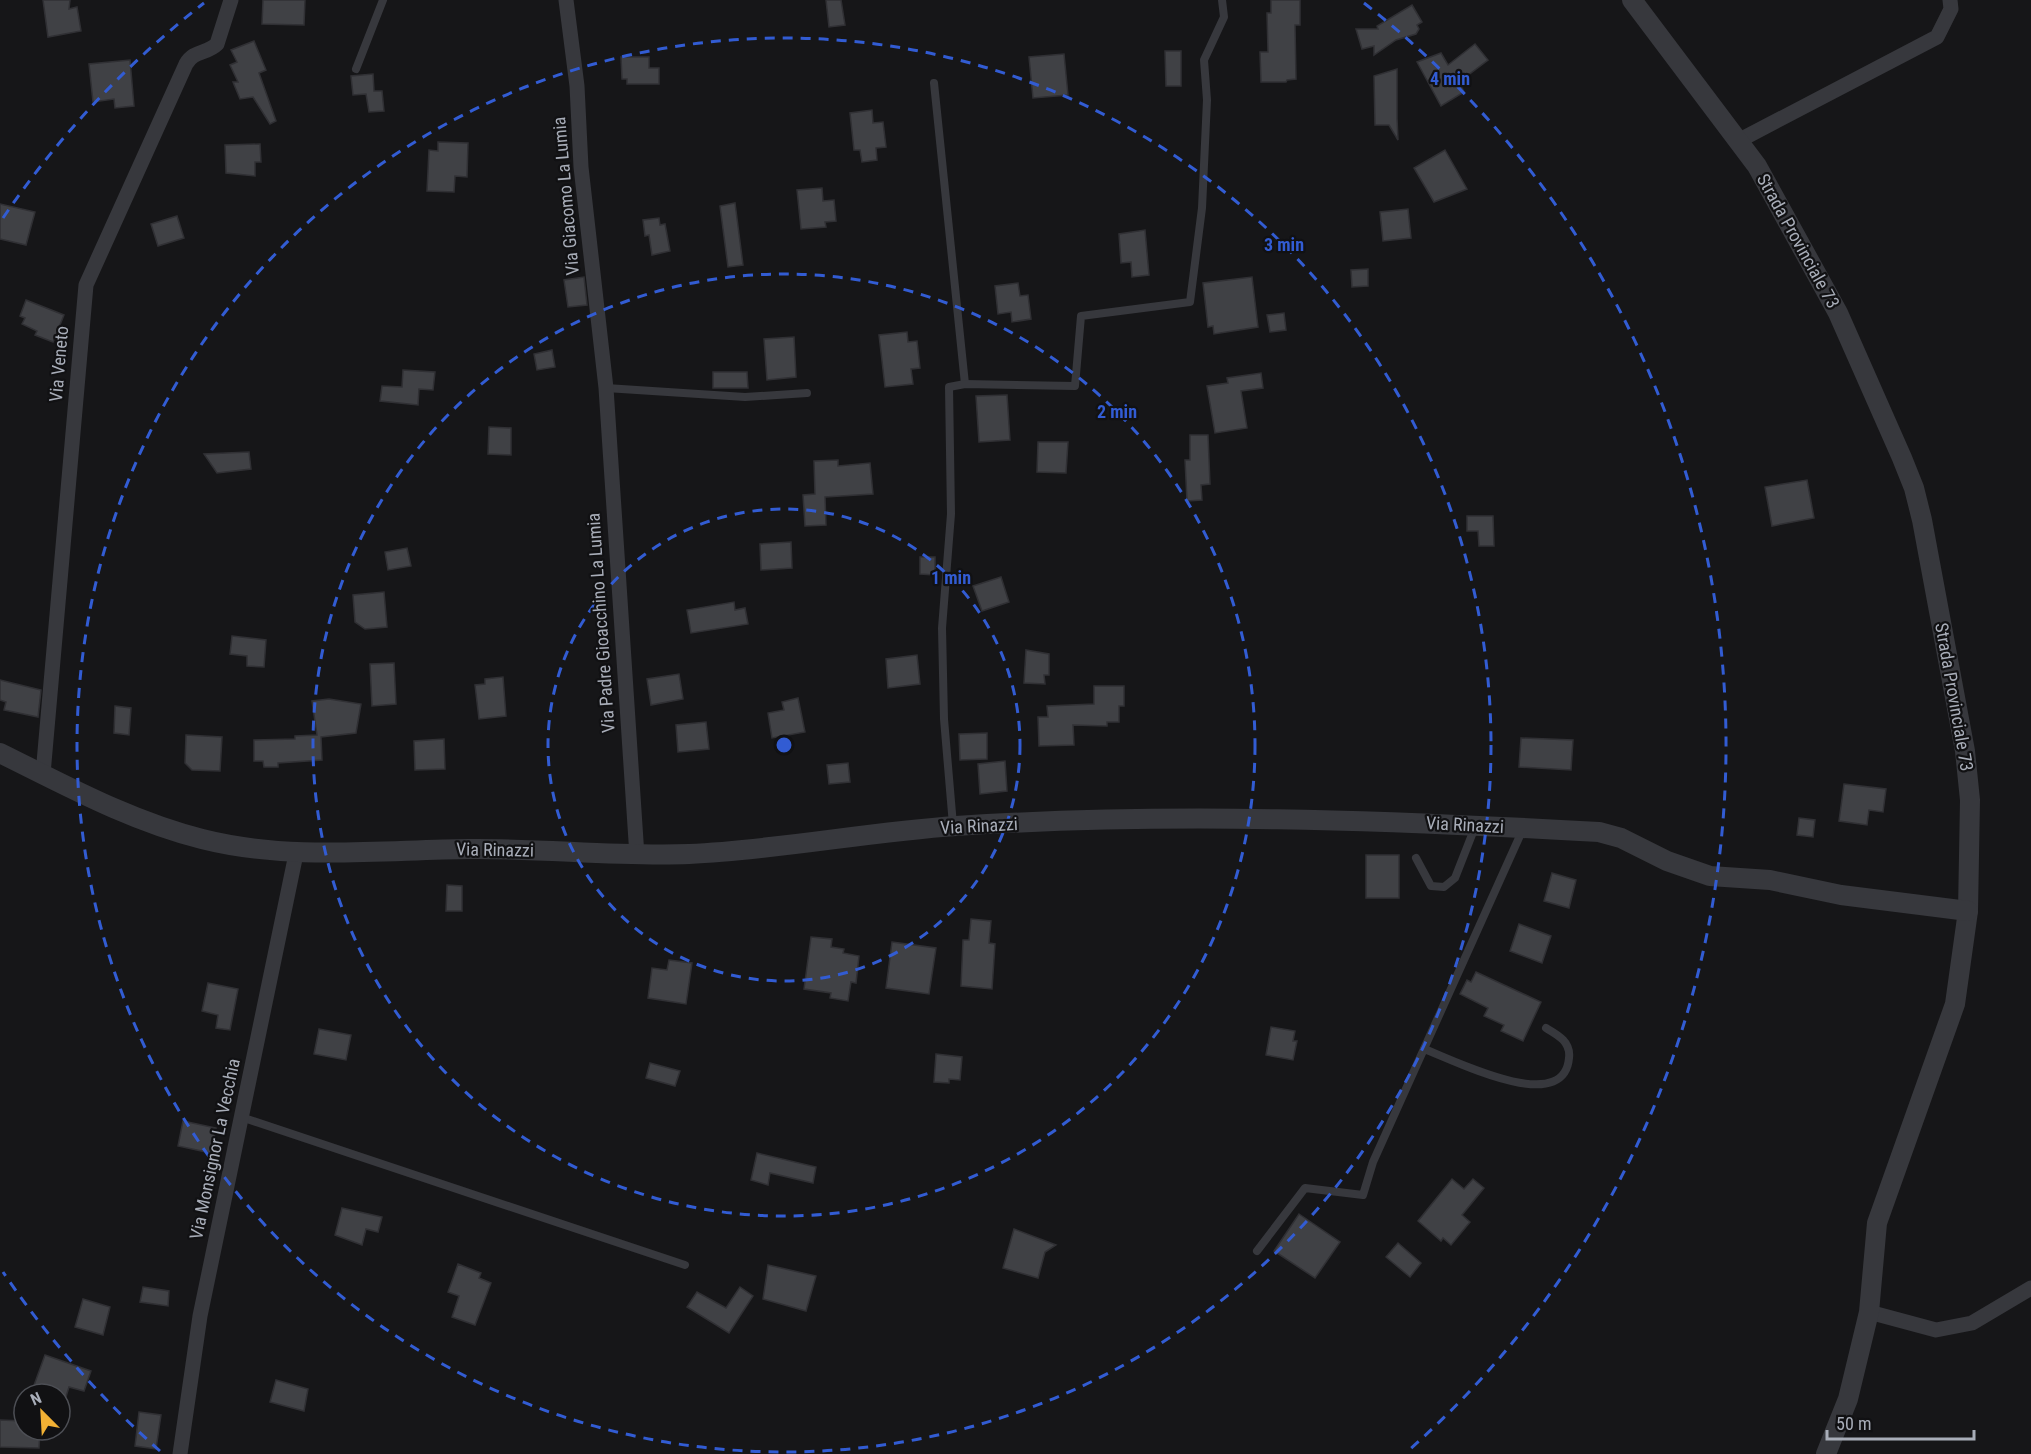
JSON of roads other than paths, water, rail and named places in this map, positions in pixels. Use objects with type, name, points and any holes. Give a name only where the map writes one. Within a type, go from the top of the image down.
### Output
[{"type":"street","name":"Via Veneto","points":[[43,774],[86,285],[186,64],[196,53],[212,49],[217,44],[231,0]]},
{"type":"street","name":"Via Giacomo La Lumia","points":[[566,0],[577,86],[581,167],[606,388]]},
{"type":"street","name":"Strada Provinciale 73","points":[[1632,0],[1740,140],[1838,313],[1914,488],[1965,751],[1970,800],[1968,911],[1955,1004],[1877,1223],[1869,1312],[1848,1399],[1826,1454]]},
{"type":"street","points":[[1740,140],[1937,37],[1950,9],[1950,0]]},
{"type":"street","name":"Via Padre Gioacchino La Lumia","points":[[606,388],[637,856]]},
{"type":"street","name":"Via Rinazzi","points":[[0,753],[93,800],[153,824],[204,840],[296,854],[473,849],[637,856],[694,854],[954,827],[1288,817],[1599,832],[1621,838],[1667,861],[1710,876],[1770,880],[1841,895],[1968,911]]},
{"type":"street","name":"Via Monsignor La Vecchia","points":[[180,1454],[200,1316],[296,854]]},
{"type":"street","points":[[1869,1312],[1936,1330],[1972,1323],[2031,1288]]},
{"type":"lane","points":[[356,69],[383,0]]},
{"type":"lane","points":[[954,827],[944,719],[942,628],[951,514],[949,387],[965,384],[1075,386],[1081,316],[1190,302],[1202,208],[1207,100],[1204,60],[1224,17],[1222,0]]},
{"type":"lane","points":[[934,83],[965,384]]},
{"type":"lane","points":[[606,388],[745,397],[807,393]]},
{"type":"lane","points":[[1416,858],[1431,886],[1444,887],[1455,878],[1475,825]]},
{"type":"lane","points":[[1257,1251],[1305,1188],[1364,1195],[1374,1162],[1524,828]]},
{"type":"lane","points":[[1424,1049],[1518,1084],[1540,1086],[1557,1081],[1568,1068],[1570,1054],[1564,1039],[1546,1028]]},
{"type":"lane","points":[[242,1117],[685,1265]]}]
